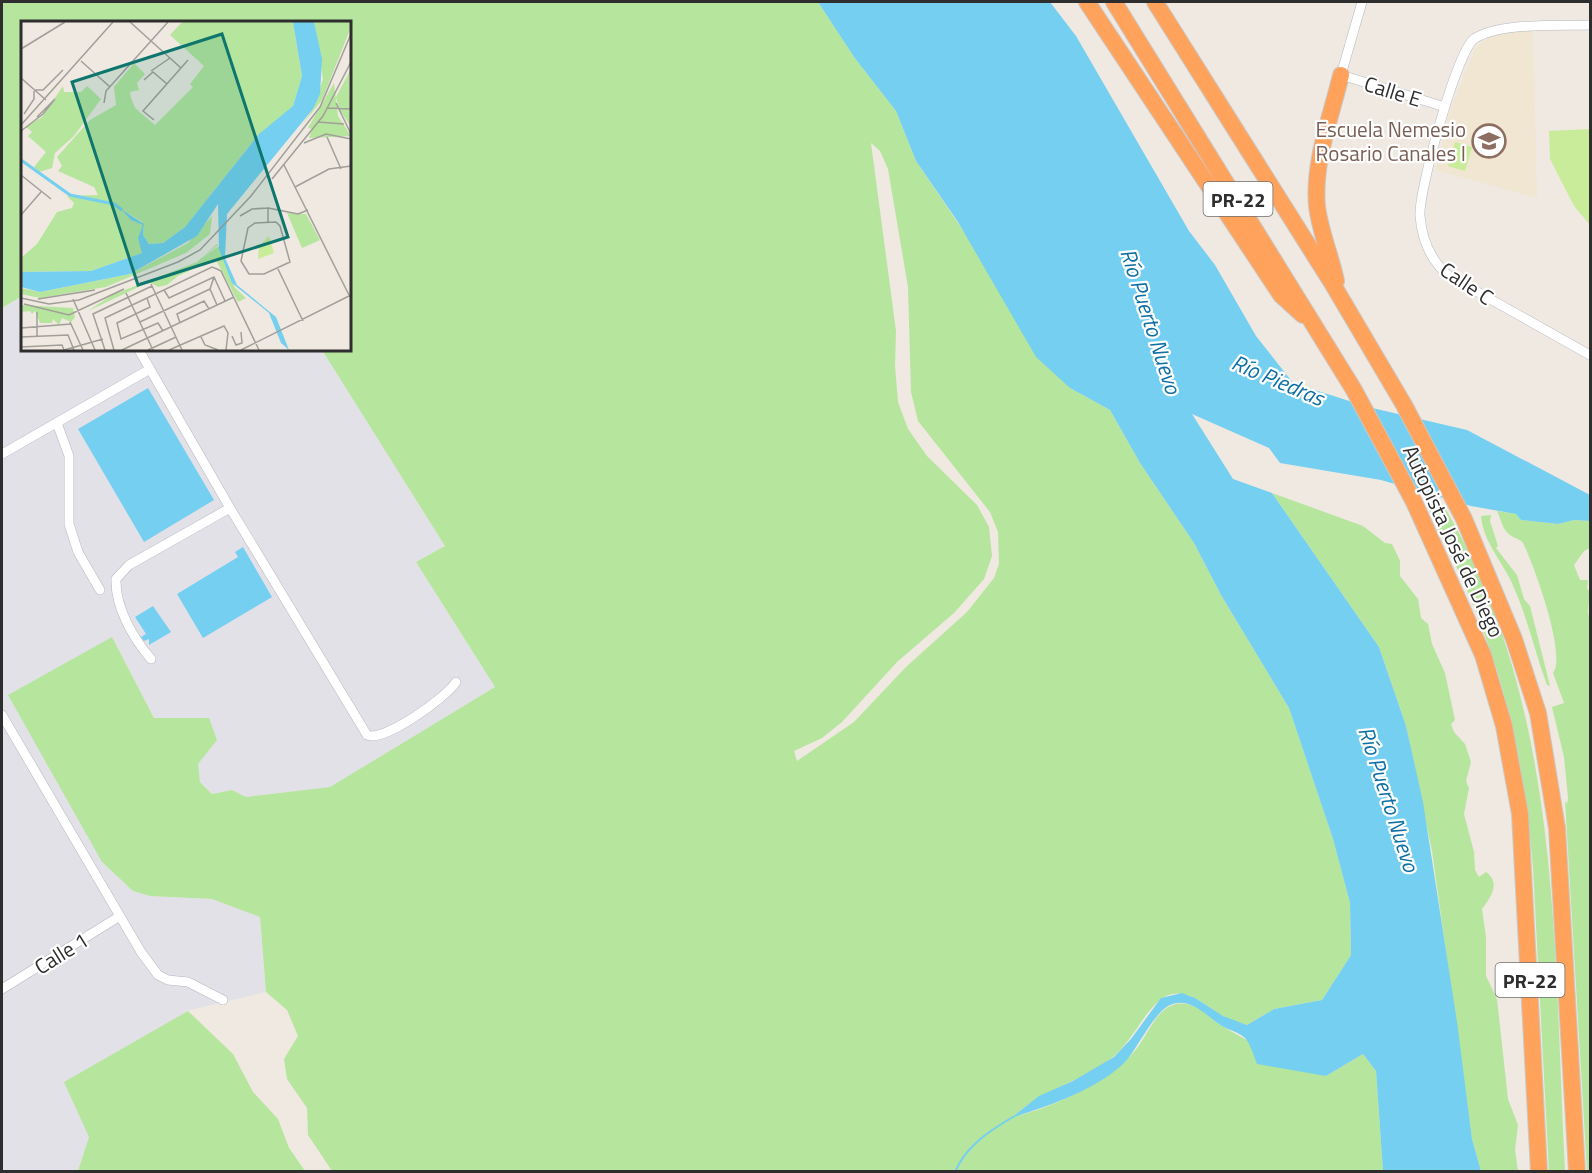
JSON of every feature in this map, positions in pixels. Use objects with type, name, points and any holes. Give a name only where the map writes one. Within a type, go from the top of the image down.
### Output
[{"type":"highway","points":[[1087,2],[1281,295],[1319,330]]},
{"type":"highway","name":"Autopista José de Diego","points":[[1155,2],[1338,294],[1404,405],[1464,519],[1514,639],[1538,713],[1557,828],[1577,1172]]},
{"type":"highway","name":"Autopista José de Diego","points":[[1117,4],[1354,390],[1414,502],[1483,655],[1504,726],[1522,839],[1539,1172]]},
{"type":"highway","points":[[1338,294],[1321,226],[1316,192],[1319,162],[1341,75]]},
{"type":"street","points":[[1341,75],[1362,2]]},
{"type":"street","name":"Calle C","points":[[1590,25],[1497,28],[1471,41],[1461,54],[1420,201],[1421,229],[1439,267],[1457,281],[1590,355]]},
{"type":"street","name":"Calle E","points":[[1341,75],[1446,106]]},
{"type":"street","points":[[140,351],[230,508],[367,735],[378,736],[430,706],[444,697],[456,682]]},
{"type":"street","points":[[2,454],[150,369]]},
{"type":"street","points":[[57,423],[69,456],[69,524],[78,552],[100,590]]},
{"type":"street","points":[[151,659],[136,642],[116,594],[116,579],[129,565],[230,508]]},
{"type":"street","points":[[2,715],[141,952],[158,975],[168,980],[188,982],[223,999]]},
{"type":"street","name":"Calle 1","points":[[2,989],[120,916]]},
{"type":"shaded area","name":"Escuela Nemesio Rosario Canales I","points":[[1533,31],[1537,198],[1436,170],[1450,111],[1476,47],[1487,38],[1501,32]]},
{"type":"shaded area","points":[[21,297],[21,351],[323,351],[445,546],[416,562],[495,687],[330,787],[246,797],[232,790],[212,794],[200,782],[197,764],[217,740],[154,718],[112,637],[102,862],[133,891],[150,896],[212,899],[260,917],[266,992],[186,1011],[89,1137],[78,1171],[2,1171],[2,308]]},
{"type":"green space","points":[[2,2],[818,2],[854,57],[896,111],[916,161],[1070,388],[1110,410],[1140,463],[1194,543],[1221,595],[1289,708],[1333,839],[1350,903],[1351,955],[1322,1000],[1274,1009],[1247,1025],[1224,1017],[1186,994],[1179,993],[1164,997],[1114,1056],[1089,1073],[1037,1099],[1013,1117],[1061,1101],[1093,1084],[1122,1064],[1133,1053],[1155,1020],[1168,1007],[1187,1004],[1197,1007],[1222,1026],[1247,1040],[1326,1076],[1363,1054],[1376,1071],[1383,1171],[332,1171],[308,1135],[307,1108],[287,1079],[284,1059],[298,1036],[287,1010],[266,992],[260,917],[212,899],[150,896],[133,891],[102,862],[8,695],[112,637],[154,718],[209,718],[217,740],[198,764],[200,782],[212,794],[232,790],[246,797],[330,787],[495,687],[416,562],[445,546],[323,351],[351,351],[351,21],[21,21],[21,297],[2,308]],"holes":[[[871,143],[880,151],[888,169],[908,287],[911,392],[918,421],[990,512],[998,532],[999,564],[994,578],[967,612],[906,667],[854,722],[797,761],[794,751],[822,738],[842,722],[897,662],[954,613],[984,579],[992,556],[989,527],[977,505],[927,456],[908,429],[898,402],[895,366],[896,331]]]},
{"type":"green space","points":[[1590,129],[1590,225],[1574,206],[1550,159],[1549,131]]},
{"type":"green space","points":[[1455,142],[1472,147],[1465,171],[1448,166]]},
{"type":"green space","points":[[1272,493],[1363,526],[1385,543],[1392,544],[1400,561],[1400,576],[1418,599],[1421,618],[1428,624],[1432,644],[1445,673],[1455,720],[1451,724],[1454,732],[1465,744],[1471,762],[1466,781],[1469,788],[1464,814],[1474,852],[1475,870],[1479,877],[1486,872],[1491,876],[1494,885],[1482,909],[1486,937],[1486,976],[1497,999],[1508,1099],[1518,1125],[1515,1150],[1518,1171],[1481,1171],[1472,1139],[1432,851],[1406,726],[1379,647]]},
{"type":"green space","points":[[1426,504],[1445,508],[1484,585],[1512,665],[1532,747],[1545,831],[1553,916],[1565,1171],[1549,1171],[1533,868],[1526,804],[1515,742],[1500,680],[1479,620],[1461,576]]},
{"type":"green space","points":[[1497,511],[1516,514],[1521,520],[1558,524],[1574,520],[1590,521],[1590,548],[1584,551],[1574,565],[1580,580],[1588,580],[1587,589],[1590,591],[1588,611],[1590,626],[1590,1171],[1587,1171],[1565,801],[1567,804],[1568,798],[1564,757],[1552,707],[1564,703],[1553,673],[1556,648],[1541,590],[1523,543],[1507,533]]},
{"type":"green space","points":[[1491,515],[1490,521],[1498,546],[1496,548],[1517,575],[1524,599],[1530,606],[1550,686],[1547,685],[1514,588],[1486,535],[1481,516]]},
{"type":"green space","points":[[188,1011],[233,1054],[253,1092],[278,1119],[289,1148],[305,1171],[78,1171],[89,1137],[64,1082]]},
{"type":"water","name":"Río Piedras","points":[[818,2],[1050,2],[1076,36],[1189,231],[1215,265],[1256,336],[1293,383],[1368,407],[1467,430],[1590,495],[1590,521],[1574,520],[1558,524],[1521,520],[1516,514],[1471,506],[1381,480],[1280,463],[1269,448],[1192,414],[1233,479],[1272,493],[1379,647],[1406,726],[1423,802],[1457,1022],[1472,1139],[1481,1171],[1383,1171],[1376,1071],[1363,1054],[1326,1076],[1257,1064],[1244,1037],[1185,1003],[1170,1005],[1164,1009],[1152,1022],[1125,1062],[1101,1081],[1071,1096],[1011,1118],[1039,1096],[1073,1081],[1114,1057],[1131,1039],[1161,998],[1182,993],[1195,998],[1223,1016],[1247,1025],[1274,1009],[1322,1000],[1351,955],[1350,903],[1333,839],[1289,708],[1221,595],[1194,543],[1140,463],[1110,410],[1070,388],[1036,357],[958,222],[916,161],[896,111],[854,57]]},
{"type":"water","points":[[148,388],[214,500],[144,542],[78,429]]},
{"type":"water","points":[[243,547],[272,597],[203,638],[177,594],[238,557],[235,552]]},
{"type":"water","points":[[153,606],[171,632],[149,645],[149,639],[144,641],[141,637],[146,634],[135,617]]},
{"type":"waterway","name":"Río Puerto Nuevo","points":[[955,1172],[965,1154],[972,1147],[1013,1117]]},
{"type":"place","name":"Escuela Nemesio Rosario Canales I","points":[[1489,141]]}]
